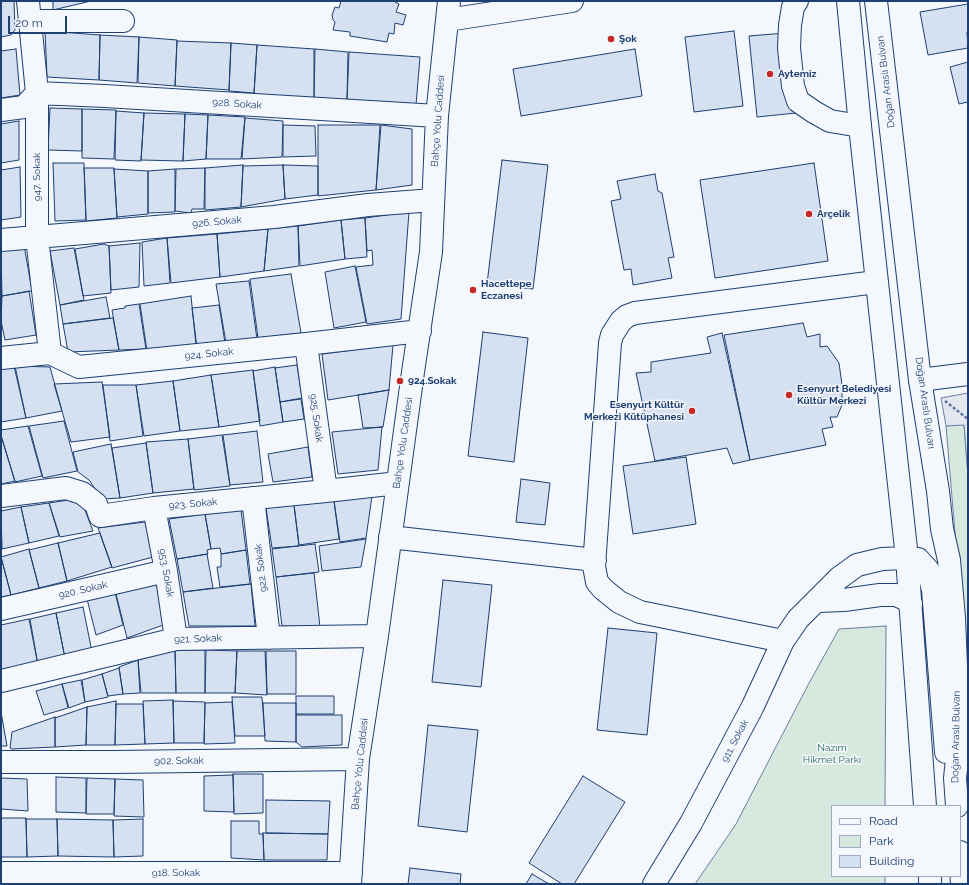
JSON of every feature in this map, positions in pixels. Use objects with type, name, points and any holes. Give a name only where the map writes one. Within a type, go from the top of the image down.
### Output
[{"type":"street","points":[[448,10],[572,1]]},
{"type":"street","points":[[797,1],[793,7],[790,24],[789,48],[793,86],[798,100],[814,112],[830,121],[860,126]]},
{"type":"street","points":[[848,1],[876,282],[907,558],[925,805]]},
{"type":"street","name":"Doğan Araslı Bulvarı","points":[[876,1],[920,380],[938,491],[942,529],[949,560],[954,618],[958,750],[962,785],[957,805]]},
{"type":"street","name":"Bahçe Yolu Caddesi","points":[[350,879],[358,759],[377,636],[431,252],[437,116],[448,10]]},
{"type":"street","points":[[29,11],[123,21]]},
{"type":"street","name":"947. Sokak","points":[[29,11],[37,93],[37,237],[50,352]]},
{"type":"street","points":[[1,110],[24,107],[37,93]]},
{"type":"street","name":"928. Sokak","points":[[37,93],[437,116]]},
{"type":"street","name":"926. Sokak","points":[[1,240],[274,217],[368,205],[433,200]]},
{"type":"street","points":[[783,641],[640,612],[629,608],[609,595],[597,582],[594,566],[610,343],[612,335],[621,321],[627,316],[635,313],[876,282]]},
{"type":"street","name":"924. Sokak","points":[[50,352],[79,367],[420,331]]},
{"type":"street","name":"925. Sokak","points":[[306,344],[326,491]]},
{"type":"street","points":[[1,358],[50,352]]},
{"type":"street","points":[[920,380],[968,374]]},
{"type":"street","name":"923. Sokak","points":[[1,496],[66,488],[82,493],[96,504],[100,516],[154,508],[398,483]]},
{"type":"street","name":"922. Sokak","points":[[253,498],[269,638]]},
{"type":"street","name":"953. Sokak","points":[[154,508],[166,571],[176,639]]},
{"type":"street","points":[[390,537],[595,560]]},
{"type":"street","points":[[907,558],[918,560],[928,570],[932,590],[946,752],[962,785]]},
{"type":"street","name":"911. Sokak","points":[[654,884],[691,823],[754,706],[783,641],[798,619],[818,601],[839,578],[857,565],[882,559],[907,558]]},
{"type":"street","name":"920. Sokak","points":[[1,609],[166,571]]},
{"type":"street","points":[[818,601],[844,600],[880,595],[896,595],[905,599],[911,604]]},
{"type":"street","name":"921. Sokak","points":[[1,681],[176,639],[377,636]]},
{"type":"street","name":"902. Sokak","points":[[1,762],[358,759]]},
{"type":"street","points":[[961,868],[962,884]]},
{"type":"street","name":"918. Sokak","points":[[1,872],[350,879]]},
{"type":"green space","points":[[964,424],[968,475],[968,640],[964,640],[946,426]]},
{"type":"green space","name":"Nazım Hikmet Parkı","points":[[886,626],[885,805],[831,805],[831,877],[885,877],[885,884],[695,884],[736,824],[808,685],[839,629]]},
{"type":"shaded area","points":[[968,393],[968,475],[964,425],[946,426],[941,398]]},
{"type":"building","points":[[1,1],[14,1],[15,30],[11,35],[1,37]]},
{"type":"building","points":[[53,1],[91,1],[53,10]]},
{"type":"building","points":[[341,1],[395,1],[399,4],[396,12],[406,15],[403,25],[395,23],[394,34],[389,33],[387,42],[350,36],[350,32],[333,30],[335,22],[332,15],[335,7],[339,8]]},
{"type":"building","points":[[968,4],[968,48],[928,55],[920,12]]},
{"type":"building","points":[[45,31],[100,35],[99,80],[47,77]]},
{"type":"building","points":[[734,31],[743,106],[694,112],[685,37]]},
{"type":"building","points":[[798,32],[806,112],[757,117],[749,36]]},
{"type":"building","points":[[100,35],[139,37],[137,83],[99,80]]},
{"type":"building","points":[[139,37],[177,40],[175,86],[138,83]]},
{"type":"building","points":[[177,41],[231,43],[229,90],[175,86]]},
{"type":"building","points":[[231,43],[257,45],[254,93],[229,91]]},
{"type":"building","points":[[257,45],[314,49],[314,98],[254,94]]},
{"type":"building","points":[[16,49],[20,95],[1,98],[1,51]]},
{"type":"building","points":[[315,49],[348,52],[347,100],[314,98]]},
{"type":"building","points":[[635,49],[642,96],[521,116],[513,69]]},
{"type":"building","points":[[349,52],[420,57],[416,105],[347,101]]},
{"type":"building","points":[[968,62],[968,102],[959,104],[950,67]]},
{"type":"building","points":[[50,108],[82,109],[82,151],[48,150]]},
{"type":"building","points":[[82,109],[116,110],[114,159],[82,158]]},
{"type":"building","points":[[116,111],[144,113],[141,161],[115,160]]},
{"type":"building","points":[[144,113],[185,114],[183,161],[141,160]]},
{"type":"building","points":[[185,114],[208,115],[206,159],[183,161]]},
{"type":"building","points":[[208,115],[245,117],[241,159],[206,159]]},
{"type":"building","points":[[245,118],[283,121],[282,157],[242,159]]},
{"type":"building","points":[[19,121],[19,160],[1,163],[1,124]]},
{"type":"building","points":[[283,125],[315,126],[316,156],[283,157]]},
{"type":"building","points":[[318,125],[380,125],[376,190],[318,196]]},
{"type":"building","points":[[381,125],[412,129],[412,185],[376,190]]},
{"type":"building","points":[[502,160],[548,165],[533,289],[487,284]]},
{"type":"building","points":[[53,163],[84,163],[86,220],[55,221]]},
{"type":"building","points":[[814,163],[828,261],[715,278],[700,180]]},
{"type":"building","points":[[243,165],[241,207],[205,210],[205,168]]},
{"type":"building","points":[[283,165],[318,166],[318,195],[285,199]]},
{"type":"building","points":[[283,165],[285,199],[241,207],[243,166]]},
{"type":"building","points":[[20,167],[21,217],[1,220],[1,170]]},
{"type":"building","points":[[84,168],[114,168],[117,218],[86,221]]},
{"type":"building","points":[[205,168],[204,209],[192,209],[191,213],[175,211],[176,169]]},
{"type":"building","points":[[114,169],[148,171],[148,214],[117,217]]},
{"type":"building","points":[[175,169],[175,212],[148,213],[148,171]]},
{"type":"building","points":[[655,174],[658,191],[662,193],[674,257],[668,258],[672,278],[633,285],[631,269],[624,270],[611,201],[621,199],[617,181]]},
{"type":"building","points":[[409,212],[401,319],[367,324],[356,267],[373,265],[372,250],[367,251],[365,218]]},
{"type":"building","points":[[365,218],[367,257],[345,259],[341,220]]},
{"type":"building","points":[[341,220],[345,259],[300,266],[298,226]]},
{"type":"building","points":[[298,226],[299,266],[264,271],[268,229]]},
{"type":"building","points":[[268,229],[264,271],[220,277],[217,234]]},
{"type":"building","points":[[217,234],[220,277],[171,283],[167,238]]},
{"type":"building","points":[[167,238],[170,283],[144,286],[142,242]]},
{"type":"building","points":[[140,243],[139,287],[111,290],[109,246]]},
{"type":"building","points":[[104,244],[109,246],[111,293],[83,296],[75,249]]},
{"type":"building","points":[[24,245],[32,291],[2,296],[1,249]]},
{"type":"building","points":[[74,248],[84,300],[60,305],[50,251]]},
{"type":"building","points":[[355,266],[366,322],[334,328],[325,272]]},
{"type":"building","points":[[291,274],[301,333],[258,338],[250,279]]},
{"type":"building","points":[[249,281],[257,339],[226,343],[216,284]]},
{"type":"building","points":[[29,291],[36,335],[5,340],[1,321],[2,296]]},
{"type":"building","points":[[191,296],[196,345],[147,351],[140,304]]},
{"type":"building","points":[[106,297],[110,318],[63,324],[60,305]]},
{"type":"building","points":[[139,304],[146,349],[119,350],[112,310]]},
{"type":"building","points":[[219,305],[225,343],[197,348],[192,308]]},
{"type":"building","points":[[113,318],[119,350],[68,352],[63,324]]},
{"type":"building","name":"Esenyurt Belediyesi Kültür Merkezi","points":[[803,323],[807,337],[820,334],[820,347],[827,346],[839,363],[842,385],[842,405],[837,417],[830,417],[833,427],[822,429],[826,445],[750,460],[724,335]]},
{"type":"building","points":[[483,332],[528,338],[514,462],[468,456]]},
{"type":"building","name":"Esenyurt Kültür Merkezi Kütüphanesi","points":[[722,333],[750,460],[733,464],[727,448],[655,461],[636,373],[651,372],[651,362],[711,353],[707,337]]},
{"type":"building","points":[[393,345],[389,390],[328,400],[322,354]]},
{"type":"building","points":[[297,365],[302,398],[280,402],[275,368]]},
{"type":"building","points":[[14,366],[26,418],[1,422],[1,368]]},
{"type":"building","points":[[15,366],[50,367],[62,411],[26,418]]},
{"type":"building","points":[[275,367],[283,422],[260,426],[253,371]]},
{"type":"building","points":[[253,370],[260,421],[219,427],[211,375]]},
{"type":"building","points":[[211,375],[219,427],[180,431],[173,381]]},
{"type":"building","points":[[173,381],[180,431],[144,436],[136,385]]},
{"type":"building","points":[[102,382],[110,437],[71,442],[54,384]]},
{"type":"building","points":[[103,385],[136,385],[143,436],[110,441]]},
{"type":"building","points":[[389,390],[383,427],[363,428],[358,395]]},
{"type":"building","points":[[301,399],[304,419],[283,422],[280,402]]},
{"type":"building","points":[[64,421],[77,471],[43,478],[29,426]]},
{"type":"building","points":[[28,426],[42,476],[15,482],[1,435],[1,430]]},
{"type":"building","points":[[382,427],[378,470],[338,474],[332,432]]},
{"type":"building","points":[[257,431],[263,482],[230,485],[223,435]]},
{"type":"building","points":[[222,435],[230,486],[194,490],[188,439]]},
{"type":"building","points":[[1,436],[15,481],[1,484]]},
{"type":"building","points":[[188,439],[194,489],[153,493],[146,442]]},
{"type":"building","points":[[146,443],[153,493],[120,498],[112,448]]},
{"type":"building","points":[[111,444],[120,498],[102,499],[89,480],[78,472],[73,452]]},
{"type":"building","points":[[308,447],[312,477],[273,482],[268,454]]},
{"type":"building","points":[[686,457],[696,524],[633,534],[623,466]]},
{"type":"building","points":[[521,479],[550,483],[545,525],[516,522]]},
{"type":"building","points":[[372,496],[366,538],[340,542],[334,501]]},
{"type":"building","points":[[75,499],[83,505],[93,531],[60,537],[49,503]]},
{"type":"building","points":[[334,501],[339,539],[299,545],[294,505]]},
{"type":"building","points":[[49,503],[59,536],[29,543],[21,507]]},
{"type":"building","points":[[294,505],[299,546],[272,548],[266,508]]},
{"type":"building","points":[[21,507],[29,543],[2,549],[1,511]]},
{"type":"building","points":[[241,510],[246,550],[221,554],[220,548],[211,549],[205,514]]},
{"type":"building","points":[[205,514],[211,549],[207,550],[208,554],[177,559],[169,519]]},
{"type":"building","points":[[145,522],[153,557],[112,568],[98,528]]},
{"type":"building","points":[[100,533],[112,567],[67,581],[58,543]]},
{"type":"building","points":[[366,539],[361,567],[322,571],[319,546]]},
{"type":"building","points":[[58,543],[67,581],[39,588],[29,550]]},
{"type":"building","points":[[315,544],[319,572],[276,577],[272,549]]},
{"type":"building","points":[[29,549],[39,588],[11,595],[1,557]]},
{"type":"building","points":[[246,550],[250,584],[220,587],[217,567],[221,567],[221,554]]},
{"type":"building","points":[[207,554],[213,588],[183,592],[177,559]]},
{"type":"building","points":[[1,557],[11,595],[1,597]]},
{"type":"building","points":[[314,573],[320,627],[282,626],[276,577]]},
{"type":"building","points":[[443,580],[492,585],[481,687],[432,682]]},
{"type":"building","points":[[156,582],[166,624],[127,638],[115,590]]},
{"type":"building","points":[[251,584],[255,626],[189,626],[183,592]]},
{"type":"building","points":[[114,588],[123,625],[96,635],[87,599]]},
{"type":"building","points":[[83,607],[92,652],[65,658],[56,613]]},
{"type":"building","points":[[56,613],[65,658],[38,665],[30,619]]},
{"type":"building","points":[[29,619],[38,665],[1,674],[1,625]]},
{"type":"building","points":[[608,628],[657,633],[647,735],[597,730]]},
{"type":"building","points":[[175,650],[205,650],[205,693],[176,693]]},
{"type":"building","points":[[175,650],[176,693],[141,693],[138,660]]},
{"type":"building","points":[[206,650],[237,651],[235,693],[205,693]]},
{"type":"building","points":[[237,651],[265,651],[267,695],[235,693]]},
{"type":"building","points":[[266,651],[296,651],[296,694],[267,694]]},
{"type":"building","points":[[138,660],[140,693],[123,694],[119,667]]},
{"type":"building","points":[[119,668],[123,694],[108,696],[102,674]]},
{"type":"building","points":[[102,674],[108,697],[85,702],[82,680]]},
{"type":"building","points":[[81,680],[85,702],[69,708],[62,684]]},
{"type":"building","points":[[62,684],[68,708],[44,715],[36,691]]},
{"type":"building","points":[[296,696],[334,696],[334,714],[296,714]]},
{"type":"building","points":[[232,697],[262,697],[265,736],[235,736]]},
{"type":"building","points":[[173,700],[174,743],[145,744],[143,701]]},
{"type":"building","points":[[116,701],[115,745],[86,745],[87,707]]},
{"type":"building","points":[[173,701],[205,702],[204,743],[174,743]]},
{"type":"building","points":[[232,702],[235,743],[204,744],[205,703]]},
{"type":"building","points":[[263,703],[296,703],[296,742],[265,741]]},
{"type":"building","points":[[116,704],[143,704],[145,744],[115,745]]},
{"type":"building","points":[[87,707],[86,745],[55,747],[55,718]]},
{"type":"building","points":[[1,712],[7,746],[1,746]]},
{"type":"building","points":[[296,715],[342,715],[342,745],[302,747],[296,742]]},
{"type":"building","points":[[55,717],[55,747],[10,748],[12,732]]},
{"type":"building","points":[[428,725],[478,730],[467,832],[418,826]]},
{"type":"building","points":[[233,774],[263,774],[263,813],[234,814]]},
{"type":"building","points":[[233,775],[234,812],[204,811],[204,776]]},
{"type":"building","points":[[583,776],[625,802],[574,884],[562,884],[529,863]]},
{"type":"building","points":[[56,777],[86,778],[86,813],[56,812]]},
{"type":"building","points":[[1,778],[27,779],[28,811],[1,809]]},
{"type":"building","points":[[87,778],[115,779],[114,814],[86,814]]},
{"type":"building","points":[[115,779],[143,780],[144,817],[114,816]]},
{"type":"building","points":[[266,800],[330,801],[328,834],[266,833]]},
{"type":"building","points":[[1,818],[26,818],[27,857],[1,857]]},
{"type":"building","points":[[26,819],[57,819],[58,856],[27,857]]},
{"type":"building","points":[[57,819],[113,820],[114,857],[58,856]]},
{"type":"building","points":[[143,819],[143,856],[114,857],[113,820]]},
{"type":"building","points":[[231,821],[259,821],[259,834],[263,834],[264,860],[231,858]]},
{"type":"building","points":[[263,833],[328,834],[327,860],[264,860]]},
{"type":"building","points":[[410,868],[461,874],[460,884],[408,884]]},
{"type":"building","points":[[532,874],[549,884],[526,884]]},
{"type":"place","name":"Şok","points":[[611,39]]},
{"type":"place","name":"Aytemiz","points":[[770,74]]},
{"type":"place","name":"Arçelik","points":[[809,214]]},
{"type":"place","name":"Hacettepe Eczanesi","points":[[473,290]]},
{"type":"place","name":"924.Sokak","points":[[400,381]]},
{"type":"place","name":"Esenyurt Belediyesi Kültür Merkezi","points":[[789,395]]},
{"type":"place","name":"Esenyurt Kültür Merkezi Kütüphanesi","points":[[692,411]]}]
